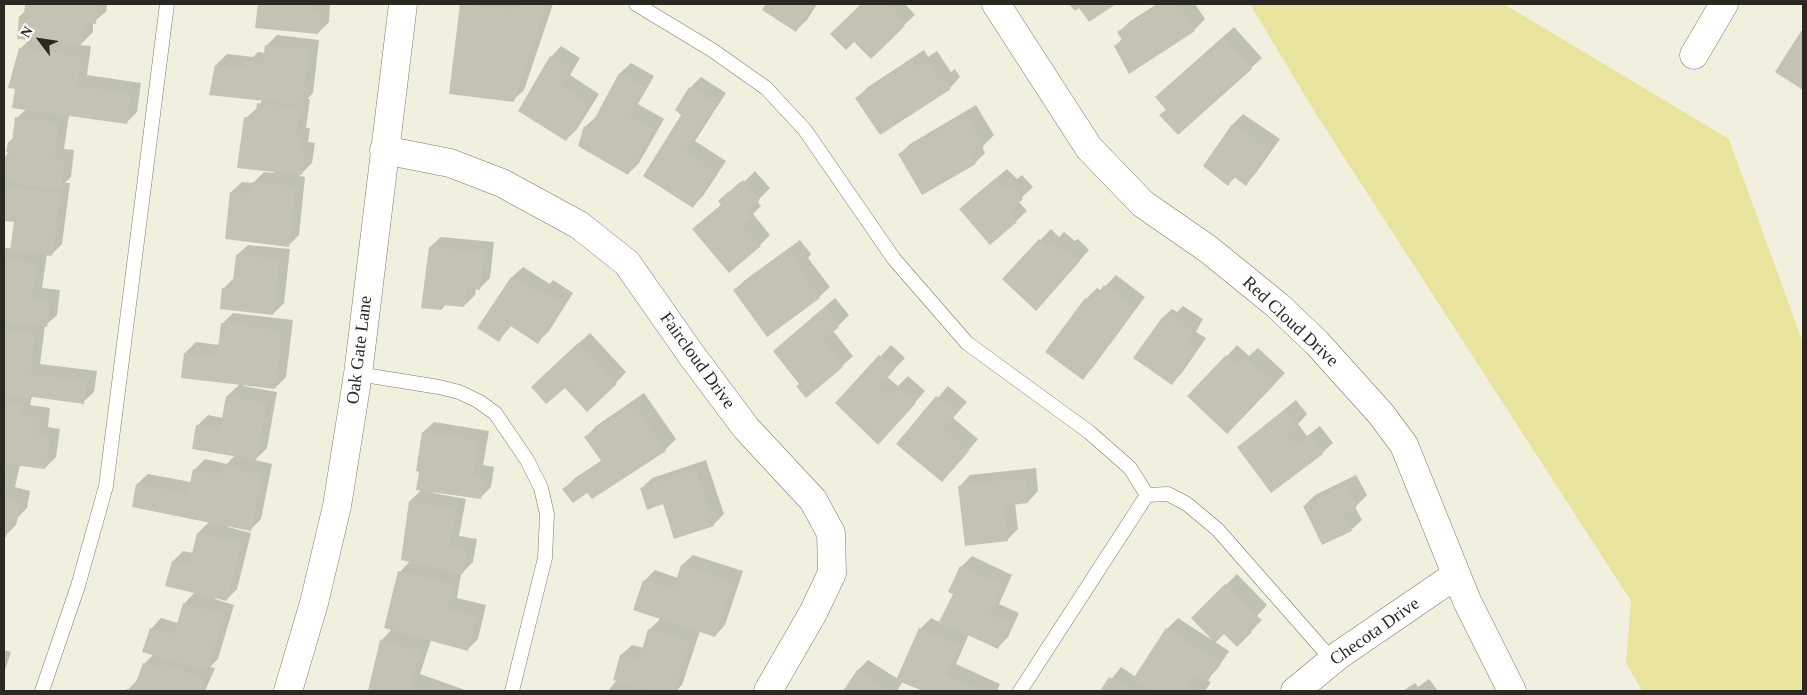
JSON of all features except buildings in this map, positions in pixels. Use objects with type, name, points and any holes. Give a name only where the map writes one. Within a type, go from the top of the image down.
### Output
[{"type":"street","name":"Oak Gate Lane","points":[[288,691],[314,603],[337,506],[358,374],[403,4]]},
{"type":"street","name":"Red Cloud Drive","points":[[996,4],[1089,148],[1143,204],[1208,249],[1277,306],[1317,343],[1381,414],[1404,445],[1456,575],[1512,691]]},
{"type":"street","points":[[1694,55],[1724,4]]},
{"type":"street","name":"Faircloud Drive","points":[[384,150],[450,162],[502,183],[579,224],[628,263],[690,354],[746,428],[813,500],[831,533],[832,573],[813,612],[768,691]]},
{"type":"street","name":"Checota Drive","points":[[1295,691],[1333,661],[1456,575]]},
{"type":"lane","points":[[42,691],[78,586],[106,486],[167,4]]},
{"type":"lane","points":[[636,4],[712,50],[766,88],[805,130],[894,259],[967,343],[1089,432],[1130,468],[1146,495]]},
{"type":"lane","points":[[358,374],[439,387],[459,392],[478,401],[495,413],[527,460],[541,488],[547,514],[545,558],[512,691]]},
{"type":"lane","points":[[1146,495],[1168,494],[1186,504],[1218,530],[1333,661]]},
{"type":"lane","points":[[1020,691],[1146,495]]},
{"type":"shaded area","points":[[1250,4],[1504,4],[1729,139],[1803,343],[1803,691],[1642,691],[1626,663],[1631,601],[1316,114]]}]
